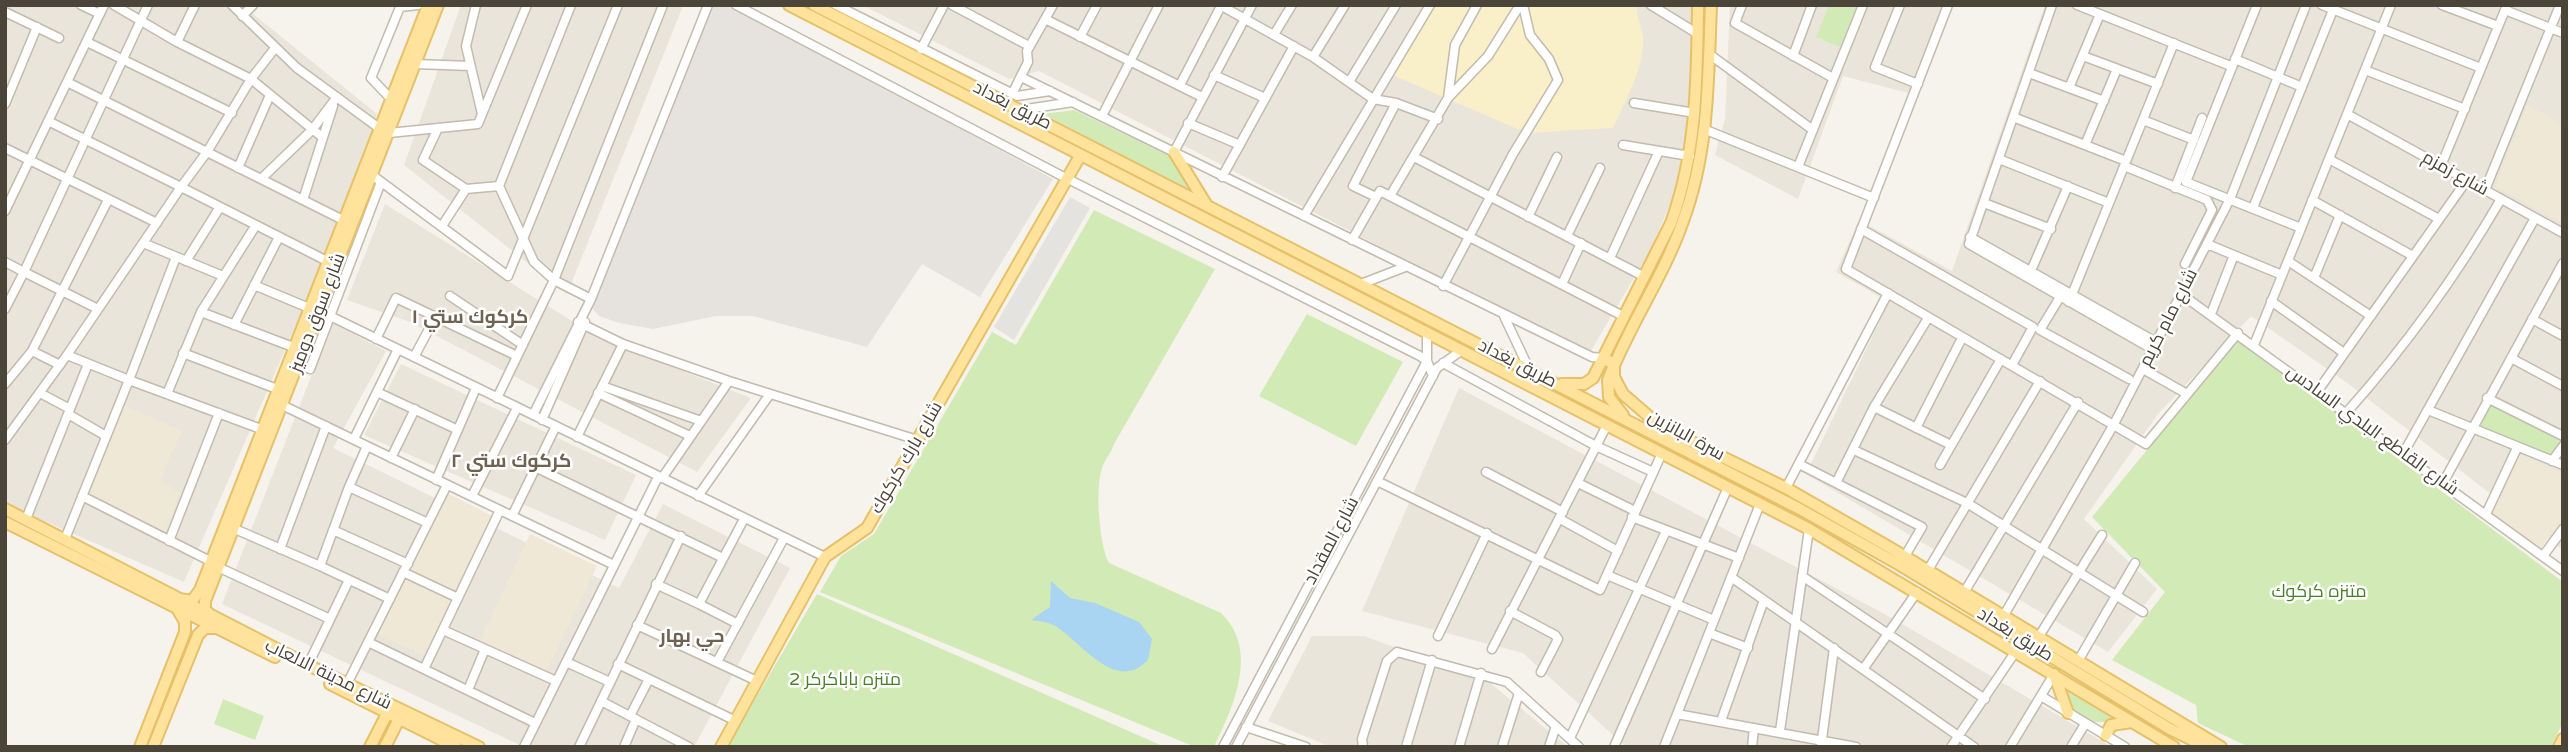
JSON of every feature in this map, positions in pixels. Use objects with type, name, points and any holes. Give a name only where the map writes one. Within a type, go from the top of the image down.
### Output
[{"type":"main road","name":"شارع سوق دوميز","points":[[384,130],[391,99],[428,5]]},
{"type":"main road","name":"شارع سوق دوميز","points":[[216,565],[235,529],[261,429],[343,220],[416,64],[438,5]]},
{"type":"main road","name":"طريق بغداد","points":[[789,5],[1810,529],[2174,747]]},
{"type":"main road","name":"طريق بغداد","points":[[814,5],[835,7],[1020,110],[1629,422],[1801,503],[1887,552],[1913,573],[2071,662],[2207,747]]},
{"type":"main road","points":[[1629,422],[1612,403],[1607,391],[1609,361],[1623,316],[1671,223],[1690,156],[1695,113],[1698,5]]},
{"type":"main road","points":[[1556,384],[1589,382],[1609,361],[1683,223],[1706,130],[1711,5]]},
{"type":"main road","name":"شارع سوق دوميز","points":[[204,592],[251,470],[282,405],[377,179],[378,147]]},
{"type":"main road","points":[[1174,152],[1208,206]]},
{"type":"main road","name":"شارع بارك كركوك","points":[[721,747],[825,557],[867,528],[1077,155]]},
{"type":"main road","points":[[853,537],[1065,177]]},
{"type":"main road","points":[[1261,247],[1266,236]]},
{"type":"main road","name":"سرة البانزين","points":[[1609,361],[1623,394],[1661,427],[1784,487],[1801,503]]},
{"type":"main road","points":[[5,509],[65,539],[177,604],[185,620],[186,632],[140,747]]},
{"type":"main road","points":[[5,522],[177,604],[192,601],[204,592]]},
{"type":"main road","points":[[1887,552],[1905,556],[1965,591],[1988,613],[2003,617],[2071,662]]},
{"type":"main road","points":[[1904,585],[1913,573]]},
{"type":"main road","points":[[153,747],[198,635],[215,623],[204,607],[204,592]]},
{"type":"main road","name":"شارع مدينة الالعاب","points":[[177,604],[401,715],[456,747]]},
{"type":"main road","name":"شارع مدينة الالعاب","points":[[215,623],[347,684],[389,709]]},
{"type":"main road","points":[[2054,674],[2068,713]]},
{"type":"main road","points":[[2111,687],[2221,747]]},
{"type":"main road","points":[[370,747],[389,709]]},
{"type":"main road","points":[[385,747],[401,715]]},
{"type":"main road","name":"شارع مدينة الالعاب","points":[[401,715],[479,747]]},
{"type":"main road","points":[[2106,736],[2111,724],[2132,722]]},
{"type":"main road","points":[[2559,747],[2563,739]]},
{"type":"street","points":[[81,5],[100,14]]},
{"type":"street","points":[[5,211],[104,5]]},
{"type":"street","points":[[114,5],[177,42],[251,79],[322,137]]},
{"type":"street","points":[[5,309],[106,100],[148,5]]},
{"type":"street","points":[[177,42],[195,5]]},
{"type":"street","points":[[232,5],[275,48],[384,130],[478,124],[527,5]]},
{"type":"street","points":[[242,16],[253,5]]},
{"type":"street","points":[[391,99],[371,78],[400,7],[418,5]]},
{"type":"street","points":[[476,5],[467,46],[482,114]]},
{"type":"street","points":[[571,5],[499,186],[534,262],[554,280],[591,299]]},
{"type":"street","points":[[310,369],[377,179],[509,276],[618,5]]},
{"type":"street","points":[[497,398],[554,280],[663,5]]},
{"type":"street","points":[[542,420],[708,5]]},
{"type":"street","points":[[736,5],[1065,177],[1427,361],[1433,376]]},
{"type":"street","points":[[921,49],[944,5]]},
{"type":"street","points":[[952,5],[1029,46]]},
{"type":"street","points":[[1012,94],[1028,62],[1029,46],[1053,5]]},
{"type":"street","points":[[1080,37],[1097,5]]},
{"type":"street","points":[[1102,116],[1159,5]]},
{"type":"street","points":[[1180,85],[1220,5],[1275,33],[1373,99],[1396,103],[1438,119]]},
{"type":"street","points":[[1174,152],[1252,5]]},
{"type":"street","points":[[1275,33],[1292,5]]},
{"type":"street","points":[[1313,57],[1345,5]]},
{"type":"street","points":[[1349,82],[1396,5]]},
{"type":"street","points":[[1304,216],[1430,5]]},
{"type":"street","points":[[1390,196],[1448,98],[1455,45],[1477,5]]},
{"type":"street","points":[[1448,98],[1488,56],[1521,5]]},
{"type":"street","points":[[1443,285],[1490,195],[1559,80],[1549,59],[1530,35],[1521,5]]},
{"type":"street","points":[[1651,5],[1698,34]]},
{"type":"street","points":[[1742,5],[1735,23],[1833,78]]},
{"type":"street","points":[[1793,55],[1812,5]]},
{"type":"street","points":[[1798,167],[1863,5]]},
{"type":"street","points":[[1900,5],[1875,67],[1918,84]]},
{"type":"street","points":[[1948,5],[1846,269],[2146,444],[2238,333]]},
{"type":"street","points":[[2052,5],[1970,237],[1971,248],[2060,297],[2071,299]]},
{"type":"street","points":[[2077,5],[2174,43],[2302,87]]},
{"type":"street","points":[[2257,5],[2186,182],[2301,228]]},
{"type":"street","name":"شارع مام كريم","points":[[2003,617],[2114,424],[2230,200],[2306,5]]},
{"type":"street","points":[[2322,5],[2334,7],[2481,68]]},
{"type":"street","points":[[2254,345],[2391,5]]},
{"type":"street","points":[[2442,5],[2498,26]]},
{"type":"street","points":[[2485,190],[2560,5]]},
{"type":"street","points":[[835,7],[1017,96],[1050,91]]},
{"type":"street","points":[[2253,208],[2334,7]]},
{"type":"street","points":[[2441,166],[2506,8],[2563,33]]},
{"type":"street","points":[[5,12],[60,38]]},
{"type":"street","points":[[2069,88],[2100,14]]},
{"type":"street","points":[[1045,19],[1202,97]]},
{"type":"street","points":[[5,103],[37,26]]},
{"type":"street","points":[[87,42],[232,113]]},
{"type":"street","points":[[2071,299],[2174,43]]},
{"type":"street","points":[[1222,177],[1294,46]]},
{"type":"street","points":[[5,440],[207,152],[251,79],[275,48]]},
{"type":"street","points":[[1709,54],[1813,130]]},
{"type":"street","points":[[2083,56],[2158,84]]},
{"type":"street","points":[[416,64],[470,66]]},
{"type":"street","points":[[2085,145],[2117,69]]},
{"type":"street","points":[[2365,70],[2465,109]]},
{"type":"street","points":[[2029,73],[2104,101]]},
{"type":"street","points":[[1214,75],[1265,98]]},
{"type":"street","points":[[1021,77],[1504,316],[1592,357],[1609,361]]},
{"type":"street","points":[[67,82],[343,220]]},
{"type":"street","points":[[238,168],[270,95]]},
{"type":"street","points":[[261,179],[312,130],[337,97]]},
{"type":"street","points":[[303,200],[337,97]]},
{"type":"street","points":[[1020,110],[1073,102]]},
{"type":"street","points":[[1376,197],[1353,186],[1396,103]]},
{"type":"street","points":[[1634,103],[1695,113]]},
{"type":"street","name":"شارع زمزم","points":[[2347,114],[2563,233]]},
{"type":"street","points":[[2013,117],[2085,145],[2175,188],[2207,200],[2212,210],[2185,264]]},
{"type":"street","points":[[2175,188],[2202,118]]},
{"type":"street","points":[[2143,120],[2194,140]]},
{"type":"street","points":[[48,121],[327,261]]},
{"type":"street","points":[[1188,123],[1240,145]]},
{"type":"street","points":[[438,128],[423,160],[466,189],[499,186]]},
{"type":"street","points":[[1706,130],[1874,198]]},
{"type":"street","points":[[1623,145],[1690,156]]},
{"type":"street","points":[[5,148],[157,223]]},
{"type":"street","points":[[1611,258],[1659,151]]},
{"type":"street","points":[[1414,157],[1643,276]]},
{"type":"street","points":[[1528,217],[1558,157]]},
{"type":"street","points":[[1999,159],[2109,203]]},
{"type":"street","points":[[2329,159],[2439,219]]},
{"type":"street","points":[[1567,236],[1600,168]]},
{"type":"street","points":[[2317,391],[2467,180]]},
{"type":"street","points":[[2030,273],[2068,186]]},
{"type":"street","points":[[442,226],[466,189]]},
{"type":"street","points":[[1352,240],[1380,191],[1623,316]]},
{"type":"street","points":[[2347,412],[2415,328],[2479,237],[2501,199]]},
{"type":"street","points":[[7,379],[32,351],[108,200]]},
{"type":"street","points":[[2312,200],[2413,256]]},
{"type":"street","points":[[1984,203],[2051,229]]},
{"type":"street","points":[[186,261],[220,207]]},
{"type":"street","points":[[2314,278],[2340,215]]},
{"type":"street","points":[[2403,454],[2535,218]]},
{"type":"street","points":[[167,394],[201,312],[256,225]]},
{"type":"street","points":[[1861,229],[2033,327],[2012,365]]},
{"type":"street","points":[[234,325],[279,237]]},
{"type":"street","points":[[1970,237],[2154,346]]},
{"type":"street","points":[[143,243],[223,276]]},
{"type":"street","points":[[1562,284],[1581,243]]},
{"type":"street","points":[[2207,244],[2282,275]]},
{"type":"street","points":[[2211,314],[2234,255]]},
{"type":"street","points":[[65,539],[176,257]]},
{"type":"street","points":[[2288,261],[2371,316]]},
{"type":"street","points":[[5,262],[98,309]]},
{"type":"street","points":[[2443,483],[2563,263]]},
{"type":"street","points":[[1361,284],[1405,267]]},
{"type":"street","points":[[2554,279],[2563,284]]},
{"type":"street","points":[[254,285],[309,308]]},
{"type":"street","points":[[1784,487],[1799,464],[1888,293]]},
{"type":"street","name":"شارع القاطع البلدي السادس","points":[[2181,294],[2563,570]]},
{"type":"street","points":[[450,296],[523,345]]},
{"type":"street","points":[[2060,297],[2040,330],[2129,379]]},
{"type":"street","points":[[376,339],[396,298],[517,356]]},
{"type":"street","points":[[2271,301],[2344,353]]},
{"type":"street","points":[[201,312],[293,347]]},
{"type":"street","points":[[330,316],[825,557]]},
{"type":"street","points":[[1504,316],[1530,371]]},
{"type":"street","points":[[414,358],[435,318]]},
{"type":"street","points":[[1836,482],[1874,407],[1928,318]]},
{"type":"street","points":[[2532,319],[2563,336]]},
{"type":"street","points":[[582,325],[623,344],[729,381],[911,438]]},
{"type":"street","points":[[533,415],[582,325]]},
{"type":"street","name":"شارع المقداد","points":[[1223,747],[1427,361],[1427,332]]},
{"type":"street","points":[[1916,428],[1962,338]]},
{"type":"street","points":[[577,437],[623,344]]},
{"type":"street","points":[[354,439],[398,349]]},
{"type":"street","name":"شارع المقداد","points":[[1236,747],[1433,376],[1443,363],[1462,350]]},
{"type":"street","points":[[32,351],[60,365]]},
{"type":"street","points":[[183,354],[277,389]]},
{"type":"street","points":[[67,355],[261,429]]},
{"type":"street","points":[[2511,358],[2563,386]]},
{"type":"street","points":[[1940,465],[2001,359]]},
{"type":"street","points":[[1443,363],[1597,446],[1653,472]]},
{"type":"street","points":[[26,519],[88,364]]},
{"type":"street","points":[[2143,369],[2187,394]]},
{"type":"street","points":[[524,747],[638,516],[660,477],[729,381]]},
{"type":"street","points":[[1928,570],[2040,381]]},
{"type":"street","points":[[436,480],[476,387]]},
{"type":"street","points":[[600,389],[701,421]]},
{"type":"street","points":[[600,389],[690,436]]},
{"type":"street","points":[[377,392],[456,429]]},
{"type":"street","points":[[40,393],[106,436]]},
{"type":"street","points":[[698,496],[770,394]]},
{"type":"street","points":[[2487,398],[2563,436]]},
{"type":"street","points":[[1965,591],[2078,402]]},
{"type":"street","points":[[282,405],[614,565]]},
{"type":"street","points":[[1874,407],[1951,446]]},
{"type":"street","points":[[472,496],[517,408]]},
{"type":"street","points":[[391,458],[415,409]]},
{"type":"street","points":[[2428,410],[2470,430],[2563,465]]},
{"type":"street","points":[[169,541],[219,413]]},
{"type":"street","points":[[1492,649],[1607,425]]},
{"type":"street","points":[[280,549],[326,426]]},
{"type":"street","points":[[512,516],[556,426]]},
{"type":"street","points":[[320,566],[367,446]]},
{"type":"street","points":[[2553,461],[2563,446]]},
{"type":"street","points":[[2486,514],[2516,448]]},
{"type":"street","points":[[1854,450],[1966,503],[2143,612]]},
{"type":"street","points":[[1377,481],[1600,590],[1662,453]]},
{"type":"street","points":[[1799,464],[1922,527],[1905,556]]},
{"type":"street","points":[[535,467],[723,558]]},
{"type":"street","points":[[1486,472],[1618,551]]},
{"type":"street","points":[[1578,484],[1666,531],[1738,558]]},
{"type":"street","points":[[347,684],[447,485]]},
{"type":"street","points":[[1614,747],[1728,487]]},
{"type":"street","points":[[349,488],[428,523]]},
{"type":"street","points":[[82,496],[216,565],[330,619]]},
{"type":"street","points":[[1664,747],[1760,504]]},
{"type":"street","points":[[424,669],[500,510]]},
{"type":"street","points":[[699,604],[744,519]]},
{"type":"street","points":[[2543,556],[2563,528]]},
{"type":"street","points":[[235,529],[390,599]]},
{"type":"street","points":[[1780,731],[1810,529]]},
{"type":"street","points":[[333,530],[458,598]]},
{"type":"street","points":[[1570,738],[1666,531]]},
{"type":"street","points":[[1438,636],[1487,533]]},
{"type":"street","points":[[2038,638],[2102,534]]},
{"type":"street","points":[[579,747],[681,536]]},
{"type":"street","points":[[717,662],[784,538]]},
{"type":"street","points":[[2071,662],[2136,563]]},
{"type":"street","points":[[1607,575],[1714,620]]},
{"type":"street","points":[[1731,576],[1974,747]]},
{"type":"street","points":[[1802,576],[1985,699]]},
{"type":"street","points":[[308,666],[349,580]]},
{"type":"street","points":[[656,584],[738,624]]},
{"type":"street","points":[[1864,668],[1917,592]]},
{"type":"street","points":[[1721,721],[1763,600]]},
{"type":"street","points":[[1510,611],[1558,639],[1541,672]]},
{"type":"street","points":[[637,625],[757,681]]},
{"type":"street","points":[[443,630],[556,681]]},
{"type":"street","points":[[1709,633],[1748,648]]},
{"type":"street","points":[[368,642],[535,723]]},
{"type":"street","points":[[1822,743],[1834,648]]},
{"type":"street","points":[[468,690],[485,649]]},
{"type":"street","points":[[1951,747],[2016,651]]},
{"type":"street","points":[[1363,747],[1362,739],[1390,656],[1402,652],[1507,682],[1579,747]]},
{"type":"street","points":[[1406,747],[1432,660]]},
{"type":"street","points":[[566,662],[610,682]]},
{"type":"street","points":[[618,664],[736,721]]},
{"type":"street","points":[[1459,747],[1481,673]]},
{"type":"street","points":[[2013,746],[2054,674]]},
{"type":"street","points":[[624,747],[649,679]]},
{"type":"street","points":[[1252,692],[1262,695]]},
{"type":"street","points":[[1502,747],[1519,693]]},
{"type":"street","points":[[2041,696],[2125,747]]},
{"type":"street","points":[[601,701],[690,747]]},
{"type":"street","points":[[1677,714],[1780,731],[1822,743],[1856,747]]},
{"type":"street","points":[[2071,747],[2085,723]]},
{"type":"street","points":[[1549,747],[1556,726]]},
{"type":"street","points":[[1247,727],[1306,747]]},
{"type":"street","points":[[1752,747],[1754,727]]},
{"type":"shaded area","points":[[5,5],[242,5],[377,114],[362,173],[184,582],[5,504]]},
{"type":"shaded area","points":[[461,5],[683,6],[567,294],[404,165]]},
{"type":"shaded area","points":[[709,5],[733,5],[1053,179],[980,297],[922,264],[867,347],[753,316],[716,316],[653,329],[619,323],[599,316],[592,308]]},
{"type":"shaded area","points":[[862,5],[1692,5],[1687,148],[1673,197],[1651,249],[1589,354],[1039,71],[1009,79]]},
{"type":"shaded area","points":[[1730,5],[1952,5],[1916,95],[1843,76],[1798,199],[1715,155],[1725,119]]},
{"type":"shaded area","points":[[2045,5],[2563,5],[2563,550],[2346,382],[2251,316],[2158,414],[2084,519],[2157,589],[2108,652],[1806,474],[1889,302],[1836,272],[1859,220],[1952,271]]},
{"type":"shaded area","points":[[2527,105],[2563,124],[2563,224],[2495,186]]},
{"type":"shaded area","points":[[1070,197],[1090,208],[1014,340],[994,327]]},
{"type":"shaded area","points":[[385,204],[599,338],[751,398],[697,472],[410,322],[347,300]]},
{"type":"shaded area","points":[[332,323],[386,351],[333,448],[619,588],[663,504],[790,568],[694,747],[524,747],[222,604]]},
{"type":"shaded area","points":[[401,364],[636,475],[605,540],[364,435]]},
{"type":"shaded area","points":[[1459,388],[1892,618],[2112,747],[1626,747],[1523,653],[1362,611]]},
{"type":"shaded area","points":[[121,404],[182,431],[160,480],[180,493],[164,534],[85,495]]},
{"type":"shaded area","points":[[2517,454],[2563,473],[2563,517],[2540,550],[2491,513]]},
{"type":"shaded area","points":[[447,493],[492,516],[455,592],[410,570]]},
{"type":"shaded area","points":[[530,534],[597,566],[546,672],[480,641]]},
{"type":"shaded area","points":[[407,576],[453,598],[425,656],[378,635]]},
{"type":"shaded area","points":[[1312,636],[1364,636],[1489,682],[1568,747],[1331,747],[1268,721]]},
{"type":"green space","points":[[1829,5],[1856,7],[1840,47],[1816,37]]},
{"type":"green space","points":[[1074,110],[1168,155],[1192,192],[1043,114]]},
{"type":"green space","points":[[1094,210],[1215,269],[1102,468],[1099,502],[1103,543],[1109,563],[1221,613],[1233,628],[1241,661],[1239,679],[1229,715],[1214,747],[1195,747],[820,592],[841,556],[874,534],[992,332],[1016,345]]},
{"type":"green space","points":[[1307,314],[1403,362],[1356,446],[1259,396]]},
{"type":"green space","name":"متنزه كركوك","points":[[2238,339],[2563,582],[2563,722],[2551,747],[2249,747],[2198,723],[2196,705],[2112,660],[2165,592],[2092,517]]},
{"type":"green space","points":[[2490,403],[2560,440],[2549,457],[2476,429]]},
{"type":"green space","name":"متنزه باباكركر 2","points":[[817,594],[1165,747],[727,747]]},
{"type":"green space","points":[[2060,682],[2122,720],[2097,722],[2081,718],[2070,705]]},
{"type":"green space","points":[[223,699],[264,716],[255,740],[214,724]]},
{"type":"sand","points":[[1436,5],[1637,5],[1643,38],[1641,61],[1613,128],[1527,133],[1390,74]]},
{"type":"water","points":[[1051,581],[1070,598],[1095,603],[1139,622],[1152,639],[1148,660],[1136,669],[1112,669],[1057,627],[1031,620],[1050,607]]},
{"type":"district","name":"كركوك ستي ١","points":[[470,318]]},
{"type":"district","name":"كركوك ستي ٢","points":[[511,462]]},
{"type":"district","name":"حي بهار","points":[[692,637]]}]
